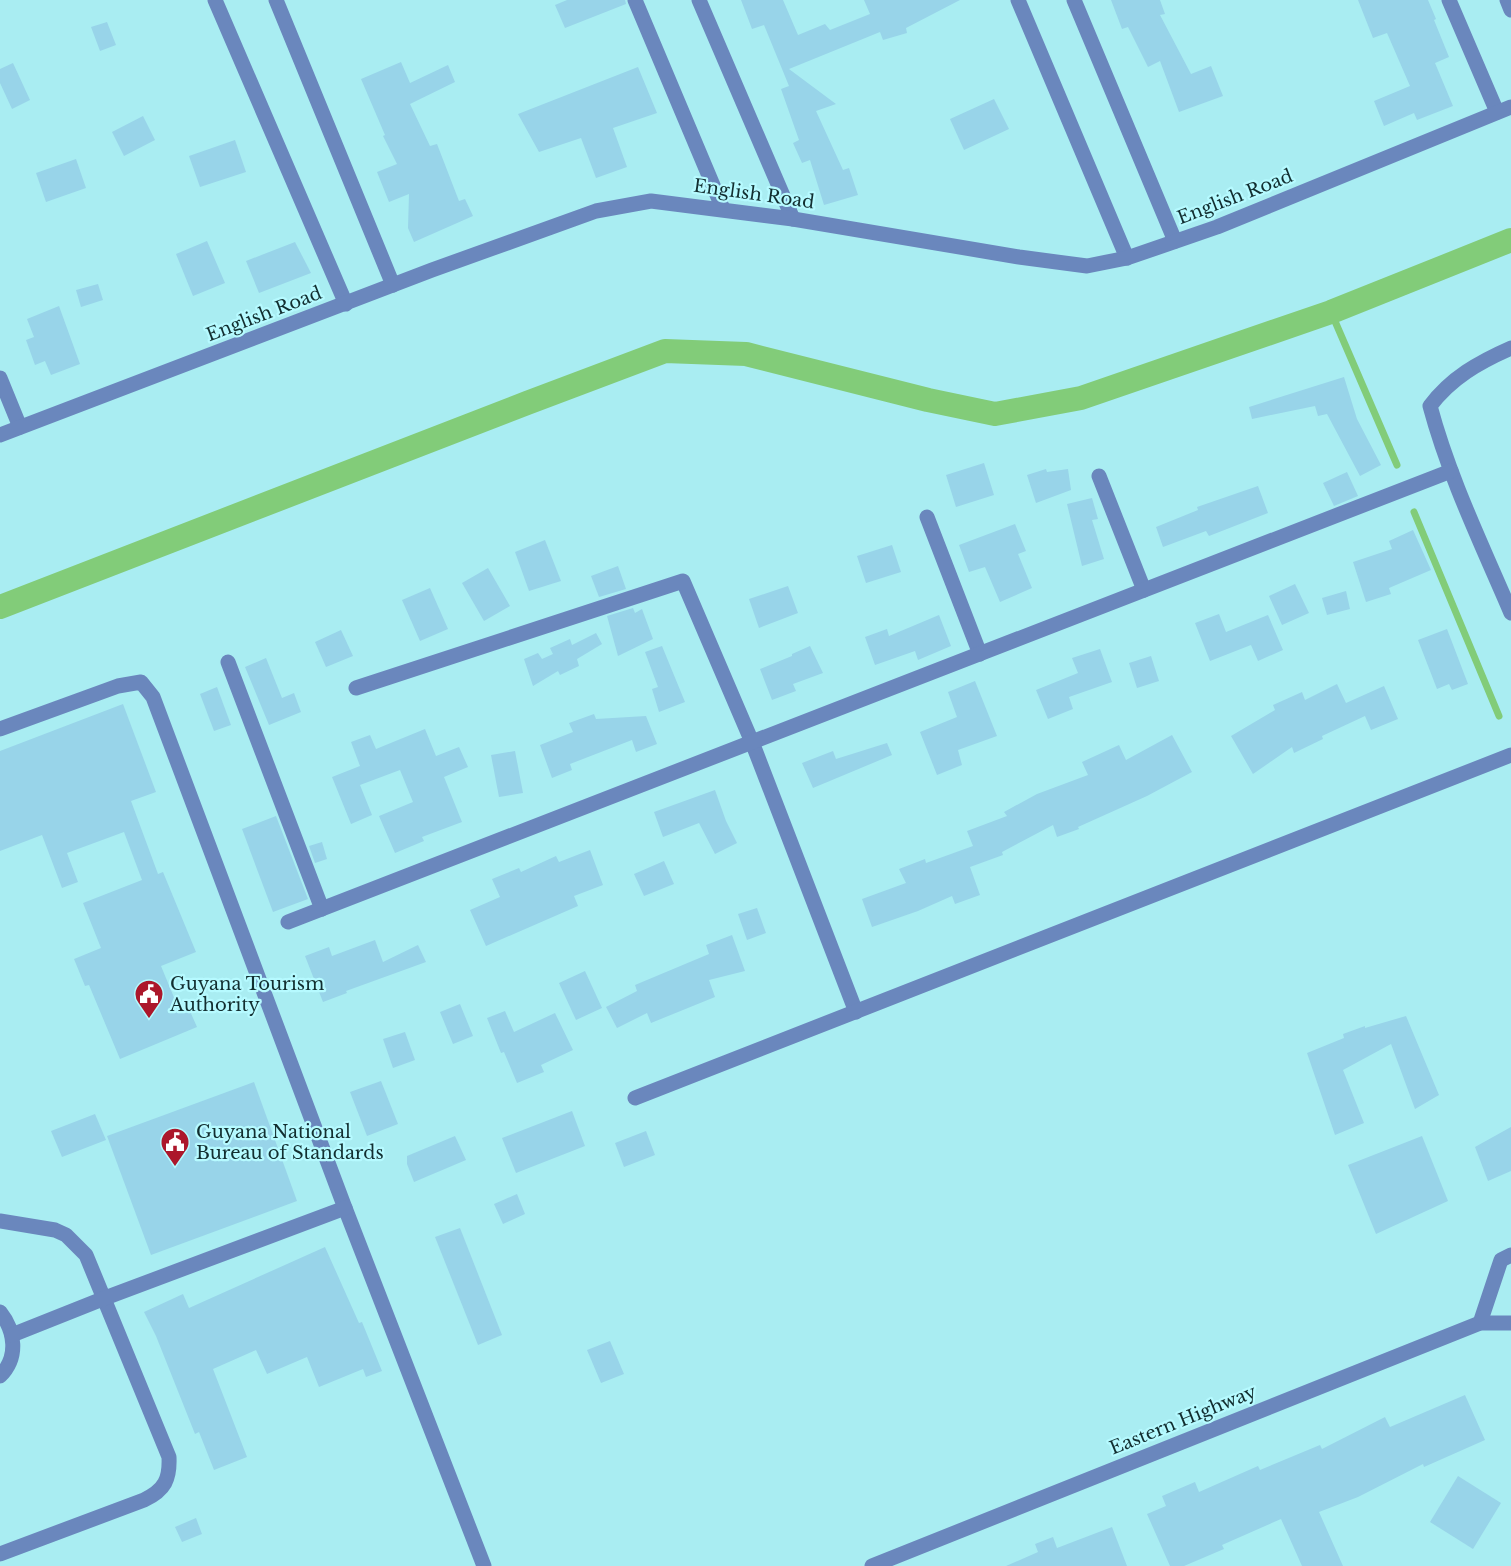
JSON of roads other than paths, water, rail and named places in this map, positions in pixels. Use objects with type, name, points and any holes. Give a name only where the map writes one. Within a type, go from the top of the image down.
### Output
[{"type":"street","points":[[215,0],[346,304]]},
{"type":"street","points":[[276,0],[393,285]]},
{"type":"street","points":[[635,0],[723,208]]},
{"type":"street","points":[[699,0],[793,219]]},
{"type":"street","points":[[1018,0],[1127,258]]},
{"type":"street","points":[[1074,0],[1175,241]]},
{"type":"street","points":[[1449,0],[1504,110]]},
{"type":"street","points":[[1507,0],[1511,10]]},
{"type":"street","name":"English Road","points":[[0,435],[393,285],[596,212],[651,201],[723,208],[1019,257],[1087,266],[1127,258],[1216,227],[1504,110]]},
{"type":"street","points":[[1511,348],[1464,372],[1442,390],[1430,406],[1451,471],[1511,613]]},
{"type":"street","points":[[0,378],[20,427]]},
{"type":"street","points":[[288,922],[1451,471]]},
{"type":"street","points":[[1099,476],[1144,590]]},
{"type":"street","points":[[927,517],[980,654]]},
{"type":"street","points":[[356,688],[683,581],[752,742],[856,1012]]},
{"type":"street","points":[[228,662],[322,909]]},
{"type":"street","points":[[0,729],[118,686],[141,682],[153,696],[345,1208],[484,1566]]},
{"type":"street","points":[[635,1098],[1511,755]]},
{"type":"street","points":[[12,1335],[345,1208]]},
{"type":"street","points":[[0,1221],[55,1230],[66,1235],[86,1255],[169,1457],[170,1471],[166,1481],[154,1495],[144,1500],[0,1554]]},
{"type":"street","points":[[1480,1323],[1502,1260],[1511,1255]]},
{"type":"street","points":[[0,1312],[8,1323],[13,1348],[10,1361],[0,1376]]},
{"type":"street","name":"Eastern Highway","points":[[872,1566],[1480,1323],[1511,1323]]},
{"type":"waterway","points":[[0,607],[665,351],[746,354],[928,400],[995,414],[1081,398],[1331,312],[1511,240]]},
{"type":"waterway","points":[[1331,312],[1397,465]]},
{"type":"waterway","points":[[1414,512],[1499,716]]},
{"type":"place","name":"Guyana Tourism Authority","points":[[149,1020]]},
{"type":"place","name":"Guyana National Bureau of Standards","points":[[175,1168]]}]
